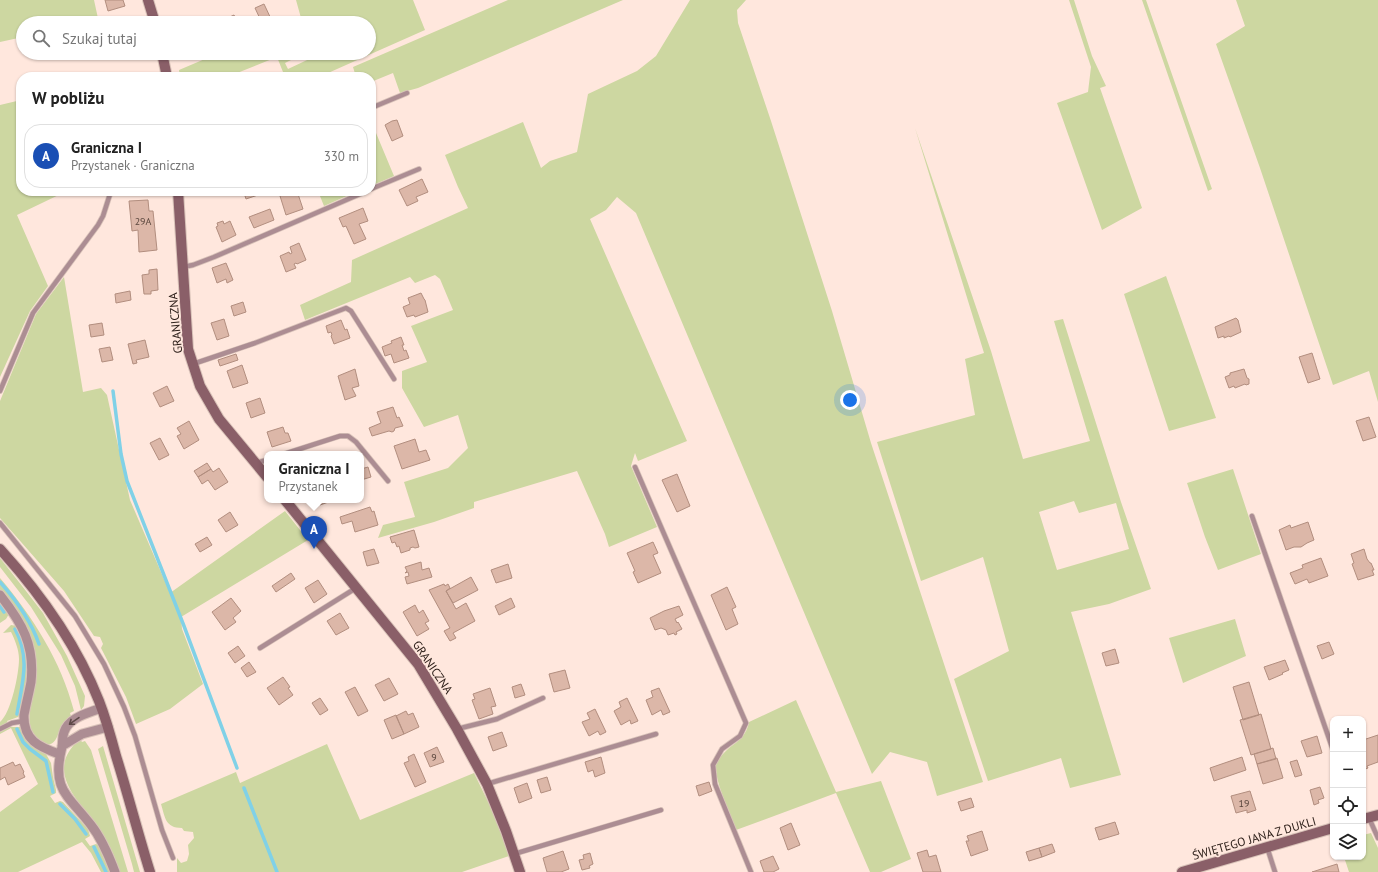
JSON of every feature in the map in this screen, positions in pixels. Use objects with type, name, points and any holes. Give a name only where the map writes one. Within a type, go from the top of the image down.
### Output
[{"type":"street","points":[[148,0],[153,16]]},
{"type":"street","points":[[163,60],[166,72]]},
{"type":"street","name":"GRANICZNA","points":[[178,196],[188,349],[200,386],[219,419],[264,473]]},
{"type":"street","name":"GRANICZNA","points":[[287,503],[418,664],[457,729],[487,784],[506,831],[520,872]]},
{"type":"street","points":[[0,549],[31,586],[65,636],[89,679],[108,727],[150,872]]},
{"type":"street","points":[[0,595],[13,612],[28,640],[32,672],[24,721],[27,732],[32,740],[42,747],[61,750],[82,734],[108,727]]},
{"type":"street","points":[[101,708],[70,722],[63,733],[58,769],[63,789],[98,836],[115,872]]},
{"type":"street","name":"ŚWIĘTEGO JANA Z DUKLI","points":[[1182,872],[1330,829]]},
{"type":"lane","points":[[376,106],[407,93]]},
{"type":"lane","points":[[376,187],[419,169]]},
{"type":"lane","points":[[0,391],[33,313],[98,225],[103,216],[109,196]]},
{"type":"lane","points":[[183,267],[214,257],[355,196]]},
{"type":"lane","points":[[193,364],[255,343],[346,308],[351,311],[394,379]]},
{"type":"lane","points":[[293,451],[340,436],[348,436],[356,442],[363,451]]},
{"type":"lane","points":[[364,452],[388,481]]},
{"type":"lane","points":[[256,463],[264,461]]},
{"type":"lane","points":[[635,467],[746,723],[740,736],[722,748],[713,766],[715,784],[751,872]]},
{"type":"lane","points":[[1252,516],[1330,741]]},
{"type":"lane","points":[[0,523],[75,616],[91,640],[107,669],[124,706],[135,736],[162,830],[173,858]]},
{"type":"lane","points":[[260,648],[356,588]]},
{"type":"lane","points":[[457,729],[497,719],[543,698]]},
{"type":"lane","points":[[0,729],[12,723],[24,721]]},
{"type":"lane","points":[[487,784],[656,734]]},
{"type":"lane","points":[[514,854],[660,810]]},
{"type":"lane","points":[[1370,817],[1378,838]]},
{"type":"lane","points":[[1267,847],[1275,872]]},
{"type":"green space","points":[[0,0],[94,0],[97,16],[16,16],[16,39],[0,42]]},
{"type":"green space","points":[[296,0],[413,0],[425,30],[376,52],[376,16],[300,16]]},
{"type":"green space","points":[[508,0],[623,0],[418,88],[400,93],[393,73],[376,80],[376,72],[354,72],[353,67],[369,60],[376,60],[376,57]]},
{"type":"green space","points":[[690,0],[746,0],[737,10],[738,23],[832,311],[871,443],[983,782],[937,796],[927,762],[890,752],[872,774],[636,213],[617,197],[606,210],[590,219],[687,441],[638,461],[635,453],[631,466],[657,527],[609,547],[605,534],[577,471],[474,502],[474,508],[434,522],[378,538],[383,525],[415,517],[404,482],[448,468],[468,448],[458,415],[424,427],[402,388],[402,371],[427,362],[411,326],[453,310],[440,279],[435,275],[415,283],[410,277],[305,320],[300,305],[351,282],[352,260],[468,208],[445,155],[523,122],[541,168],[550,161],[577,152],[588,94],[637,71],[656,56]]},
{"type":"green space","points":[[1069,0],[1074,0],[1092,56],[1106,86],[1100,88],[1142,208],[1102,230],[1057,103],[1088,92],[1091,67]]},
{"type":"green space","points":[[1142,0],[1146,0],[1212,189],[1208,191]]},
{"type":"green space","points":[[1236,0],[1378,0],[1378,402],[1369,371],[1333,385],[1260,168],[1216,44],[1245,26]]},
{"type":"green space","points":[[203,60],[270,60],[240,72],[179,72],[179,70]]},
{"type":"green space","points":[[278,60],[291,60],[285,63],[288,69],[307,60],[357,60],[330,72],[283,72]]},
{"type":"green space","points":[[16,101],[16,196],[57,196],[17,215],[48,286],[30,311],[0,377],[0,105]]},
{"type":"green space","points":[[915,128],[991,351],[1023,459],[1090,441],[1054,321],[1063,319],[1121,502],[1151,589],[1109,604],[1071,612],[1121,775],[1070,788],[1061,758],[988,781],[954,679],[1009,651],[983,557],[921,581],[877,442],[975,415],[965,359],[984,353]],"holes":[[[1074,501],[1079,513],[1116,503],[1129,549],[1057,570],[1039,512]]]},
{"type":"green space","points":[[376,133],[394,176],[376,184]]},
{"type":"green space","points":[[320,196],[347,196],[324,206]]},
{"type":"green space","points":[[1166,276],[1216,418],[1169,431],[1124,294]]},
{"type":"green space","points":[[64,277],[83,392],[101,388],[107,395],[130,500],[170,593],[285,511],[308,540],[181,617],[182,629],[203,684],[170,709],[136,724],[126,697],[101,648],[103,644],[100,637],[94,636],[64,591],[0,518],[0,401],[36,314]]},
{"type":"green space","points":[[1233,469],[1261,554],[1218,570],[1187,483]]},
{"type":"green space","points":[[0,558],[43,613],[67,656],[85,696],[84,706],[81,710],[75,686],[61,655],[31,607],[0,567]]},
{"type":"green space","points":[[0,578],[24,608],[54,657],[62,675],[74,711],[70,713],[71,716],[61,727],[55,741],[50,744],[38,739],[32,732],[30,712],[36,672],[35,650],[30,635],[22,621],[0,590]]},
{"type":"green space","points":[[0,600],[9,614],[6,619],[0,623]]},
{"type":"green space","points":[[1235,619],[1246,656],[1183,683],[1169,638]]},
{"type":"green space","points":[[11,625],[17,626],[26,646],[28,673],[20,715],[7,721],[10,727],[21,727],[37,749],[46,754],[51,763],[56,790],[56,793],[50,796],[55,803],[60,801],[63,802],[88,829],[90,836],[85,839],[90,846],[96,844],[98,845],[110,872],[101,872],[91,853],[82,842],[18,872],[0,872],[0,812],[38,784],[11,728],[0,734],[0,722],[8,710],[11,702],[19,666],[18,652],[11,632],[3,633]]},
{"type":"green space","points":[[796,700],[836,792],[881,781],[911,859],[881,872],[870,872],[836,793],[736,830],[723,798],[716,771],[716,765],[719,758],[742,737],[749,722]]},
{"type":"green space","points":[[80,739],[82,742],[85,741],[91,750],[128,872],[120,872],[112,850],[92,819],[75,798],[65,775],[64,763],[69,751]]},
{"type":"green space","points":[[327,744],[360,820],[474,773],[495,816],[509,856],[462,872],[177,872],[177,858],[181,863],[187,861],[189,854],[188,845],[194,838],[193,832],[184,831],[182,828],[176,828],[169,824],[161,804],[236,772],[240,783]]},
{"type":"green space","points":[[103,746],[140,872],[134,872],[98,749]]},
{"type":"green space","points":[[1371,833],[1378,848],[1378,872],[1349,872],[1345,860],[1366,860],[1366,834]]},
{"type":"building","points":[[105,0],[123,0],[125,6],[108,11]]},
{"type":"building","points":[[264,4],[270,16],[259,16],[255,8]]},
{"type":"building","points":[[397,120],[403,136],[392,141],[385,125]]},
{"type":"building","points":[[422,179],[428,192],[416,197],[418,201],[407,206],[399,190]]},
{"type":"building","points":[[245,196],[255,196],[246,199]]},
{"type":"building","points":[[280,196],[299,196],[303,209],[286,215]]},
{"type":"building","points":[[148,200],[149,211],[153,211],[157,250],[139,252],[138,230],[132,231],[129,201]]},
{"type":"building","points":[[363,208],[368,221],[359,224],[366,239],[354,244],[346,226],[343,227],[339,218]]},
{"type":"building","points":[[270,209],[274,220],[254,228],[249,217]]},
{"type":"building","points":[[223,221],[224,224],[230,221],[236,235],[222,242],[216,227],[218,226],[217,223]]},
{"type":"building","points":[[299,243],[306,260],[294,264],[296,268],[286,272],[280,256],[289,252],[290,254],[292,253],[290,247]]},
{"type":"building","points":[[226,263],[233,280],[227,283],[226,279],[217,283],[212,268]]},
{"type":"building","points":[[157,269],[158,290],[151,291],[151,294],[144,294],[142,275],[149,274],[149,270]]},
{"type":"building","points":[[130,291],[131,300],[116,303],[115,294]]},
{"type":"building","points":[[421,293],[425,300],[428,312],[415,317],[414,315],[407,317],[403,307],[410,304],[408,298]]},
{"type":"building","points":[[243,302],[246,312],[234,316],[231,306]]},
{"type":"building","points":[[1236,318],[1238,320],[1241,332],[1230,337],[1224,338],[1224,336],[1218,338],[1215,327]]},
{"type":"building","points":[[224,319],[229,336],[217,340],[211,323]]},
{"type":"building","points":[[341,320],[345,330],[347,329],[350,338],[334,344],[331,332],[328,333],[326,326]]},
{"type":"building","points":[[102,323],[104,335],[91,337],[89,325]]},
{"type":"building","points":[[401,337],[404,345],[402,345],[404,351],[406,350],[409,358],[394,363],[391,354],[385,356],[382,347]]},
{"type":"building","points":[[145,340],[149,357],[136,360],[137,363],[133,364],[128,344]]},
{"type":"building","points":[[110,347],[113,360],[102,362],[99,349]]},
{"type":"building","points":[[1312,353],[1320,379],[1308,383],[1299,357]]},
{"type":"building","points":[[236,354],[238,360],[220,366],[218,360]]},
{"type":"building","points":[[242,365],[248,383],[233,388],[227,371]]},
{"type":"building","points":[[355,369],[359,386],[352,388],[356,396],[345,400],[338,376]]},
{"type":"building","points":[[1244,369],[1247,378],[1249,379],[1249,384],[1229,388],[1225,377],[1230,375],[1230,373]]},
{"type":"building","points":[[167,386],[174,401],[160,407],[153,393]]},
{"type":"building","points":[[260,398],[265,413],[251,418],[246,403]]},
{"type":"building","points":[[393,407],[397,418],[399,417],[403,426],[395,428],[392,432],[389,431],[372,436],[369,428],[381,423],[377,412]]},
{"type":"building","points":[[1369,417],[1376,437],[1363,441],[1356,421]]},
{"type":"building","points":[[189,421],[199,440],[184,449],[177,436],[181,434],[177,428]]},
{"type":"building","points":[[283,427],[285,433],[288,433],[291,441],[272,447],[267,432]]},
{"type":"building","points":[[160,438],[169,455],[159,460],[150,443]]},
{"type":"building","points":[[415,439],[419,452],[426,450],[430,460],[402,469],[394,446]]},
{"type":"building","points":[[207,463],[211,469],[198,477],[194,471]]},
{"type":"building","points":[[368,467],[371,477],[364,479],[364,468]]},
{"type":"building","points":[[219,468],[228,482],[215,490],[208,480],[202,484],[198,477],[211,469],[213,472]]},
{"type":"building","points":[[677,474],[690,506],[677,512],[662,480]]},
{"type":"building","points":[[370,507],[372,512],[374,511],[378,525],[355,532],[352,521],[342,524],[340,517]]},
{"type":"building","points":[[230,512],[238,525],[226,532],[218,520]]},
{"type":"building","points":[[1308,522],[1314,540],[1301,547],[1294,547],[1286,550],[1279,530],[1290,525],[1291,528]]},
{"type":"building","points":[[414,530],[419,547],[410,548],[410,550],[401,553],[399,546],[397,547],[395,542],[392,543],[390,537]]},
{"type":"building","points":[[207,537],[212,545],[200,552],[195,544]]},
{"type":"building","points":[[653,542],[658,553],[653,555],[661,573],[638,583],[633,572],[635,571],[627,553]]},
{"type":"building","points":[[374,549],[379,563],[367,566],[363,552]]},
{"type":"building","points":[[1364,549],[1367,559],[1371,563],[1374,570],[1372,570],[1374,575],[1358,580],[1352,564],[1354,563],[1351,554]]},
{"type":"building","points":[[1321,558],[1328,576],[1309,583],[1307,579],[1295,584],[1290,573],[1303,568],[1302,565]]},
{"type":"building","points":[[421,562],[422,570],[429,568],[432,577],[407,584],[405,577],[409,576],[408,572],[405,573],[407,571],[405,567]]},
{"type":"building","points":[[508,564],[512,578],[496,583],[491,570]]},
{"type":"building","points":[[291,573],[295,579],[276,592],[272,586]]},
{"type":"building","points":[[471,577],[478,590],[453,603],[446,591]]},
{"type":"building","points":[[318,580],[327,594],[314,603],[305,588]]},
{"type":"building","points":[[444,584],[445,586],[448,584],[450,588],[446,591],[456,609],[466,603],[475,621],[453,633],[456,638],[450,641],[444,631],[450,628],[429,590]]},
{"type":"building","points":[[727,587],[736,607],[732,609],[738,624],[726,630],[711,595]]},
{"type":"building","points":[[231,598],[241,611],[233,618],[236,622],[225,630],[212,612]]},
{"type":"building","points":[[511,598],[515,607],[499,615],[495,606]]},
{"type":"building","points":[[415,605],[419,613],[423,610],[429,621],[425,623],[429,629],[417,636],[403,612]]},
{"type":"building","points":[[679,606],[683,615],[675,619],[682,629],[676,632],[677,634],[675,635],[674,633],[668,635],[666,630],[661,628],[655,630],[650,618]]},
{"type":"building","points":[[340,613],[349,628],[336,635],[327,621]]},
{"type":"building","points":[[1329,642],[1334,654],[1322,659],[1317,646]]},
{"type":"building","points":[[238,646],[245,656],[235,663],[228,653]]},
{"type":"building","points":[[1115,649],[1119,663],[1106,666],[1102,653]]},
{"type":"building","points":[[1285,660],[1289,670],[1269,680],[1264,667]]},
{"type":"building","points":[[249,662],[256,672],[247,677],[241,668]]},
{"type":"building","points":[[565,670],[570,688],[554,692],[549,674]]},
{"type":"building","points":[[283,677],[290,687],[288,688],[293,695],[279,705],[267,688]]},
{"type":"building","points":[[389,678],[398,694],[384,701],[375,685]]},
{"type":"building","points":[[1249,682],[1259,715],[1243,720],[1233,687]]},
{"type":"building","points":[[521,684],[525,695],[515,698],[512,687]]},
{"type":"building","points":[[355,687],[368,711],[358,716],[345,692]]},
{"type":"building","points":[[490,688],[496,706],[491,707],[493,714],[479,719],[472,700],[475,699],[473,694]]},
{"type":"building","points":[[659,688],[670,712],[663,715],[661,710],[652,715],[646,700],[653,697],[651,691]]},
{"type":"building","points":[[320,698],[328,710],[320,715],[312,703]]},
{"type":"building","points":[[627,698],[638,721],[631,724],[630,720],[621,725],[614,711],[621,707],[619,702]]},
{"type":"building","points":[[595,709],[606,732],[600,735],[598,731],[589,736],[582,722],[590,719],[587,713]]},
{"type":"building","points":[[406,711],[408,715],[413,713],[419,727],[404,734],[396,716]]},
{"type":"building","points":[[1261,714],[1271,749],[1251,755],[1240,720]]},
{"type":"building","points":[[396,715],[404,734],[392,739],[384,720]]},
{"type":"building","points":[[502,732],[507,746],[493,751],[488,737]]},
{"type":"building","points":[[1378,735],[1378,762],[1367,766],[1368,768],[1366,769],[1366,752],[1366,739]]},
{"type":"building","points":[[1317,736],[1322,753],[1307,757],[1301,741]]},
{"type":"building","points":[[437,747],[444,762],[430,767],[424,753]]},
{"type":"building","points":[[1273,748],[1276,759],[1257,764],[1254,754]]},
{"type":"building","points":[[414,754],[426,782],[415,787],[404,763],[409,761],[408,757]]},
{"type":"building","points":[[601,757],[605,773],[595,777],[593,770],[588,772],[585,762]]},
{"type":"building","points":[[1242,757],[1246,770],[1214,781],[1210,768]]},
{"type":"building","points":[[1277,758],[1283,778],[1263,784],[1257,764]]},
{"type":"building","points":[[1297,760],[1302,775],[1295,777],[1290,762]]},
{"type":"building","points":[[13,762],[15,766],[20,764],[25,777],[8,785],[5,777],[0,780],[0,768]]},
{"type":"building","points":[[547,777],[551,790],[541,793],[537,780]]},
{"type":"building","points":[[709,782],[712,791],[699,796],[696,786]]},
{"type":"building","points":[[527,783],[532,798],[519,803],[514,788]]},
{"type":"building","points":[[1320,787],[1324,798],[1318,800],[1319,803],[1314,805],[1310,790]]},
{"type":"building","points":[[1250,791],[1256,810],[1247,813],[1247,810],[1236,813],[1231,796]]},
{"type":"building","points":[[971,798],[974,807],[961,811],[958,802]]},
{"type":"building","points":[[1115,822],[1119,834],[1099,840],[1095,828]]},
{"type":"building","points":[[791,823],[800,845],[788,850],[780,828]]},
{"type":"building","points":[[982,831],[988,850],[971,856],[966,841],[969,841],[967,836]]},
{"type":"building","points":[[1052,844],[1055,852],[1042,857],[1039,848]]},
{"type":"building","points":[[1039,848],[1042,857],[1029,861],[1026,852]]},
{"type":"building","points":[[927,850],[929,857],[936,855],[941,872],[923,872],[917,853]]},
{"type":"building","points":[[563,851],[569,869],[561,872],[547,872],[543,858]]},
{"type":"building","points":[[590,853],[593,864],[589,866],[590,868],[582,870],[579,860],[584,859],[583,855]]},
{"type":"building","points":[[773,856],[779,869],[773,872],[764,872],[760,861]]},
{"type":"building","points":[[1337,864],[1339,872],[1312,872]]},
{"type":"waterway","points":[[113,391],[121,454],[127,481],[184,626],[237,768]]},
{"type":"waterway","points":[[0,582],[22,611],[32,627],[39,644]]},
{"type":"waterway","points":[[0,606],[4,612]]},
{"type":"waterway","points":[[15,629],[23,650],[24,661],[23,682],[17,714]]},
{"type":"waterway","points":[[17,729],[23,742],[46,761],[53,792]]},
{"type":"waterway","points":[[244,788],[277,872]]},
{"type":"waterway","points":[[60,804],[75,819],[86,834]]},
{"type":"waterway","points":[[94,847],[106,872]]},
{"type":"place","name":"Graniczna I","points":[[314,549]]}]
